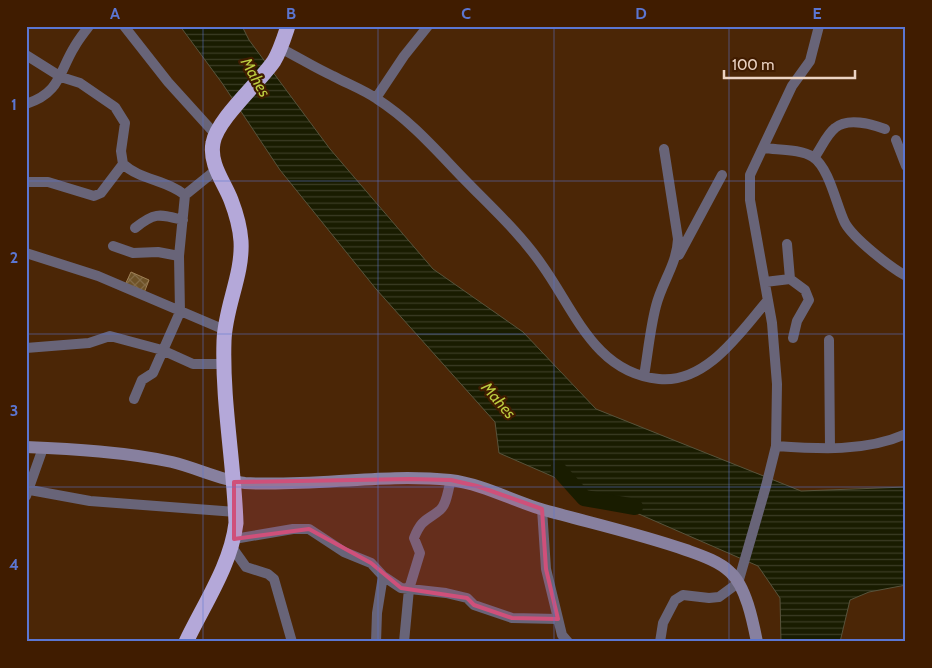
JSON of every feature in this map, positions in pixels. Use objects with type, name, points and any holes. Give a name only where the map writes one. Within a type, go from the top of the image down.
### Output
[{"type":"highway","points":[[186,642],[233,543],[236,512],[226,408],[224,330],[238,275],[241,243],[240,229],[232,202],[216,170],[212,151],[216,135],[232,111],[277,54],[288,26]]},
{"type":"street","points":[[26,104],[39,100],[61,77],[74,47],[89,26]]},
{"type":"street","points":[[124,26],[168,82],[216,135]]},
{"type":"street","points":[[660,642],[663,623],[675,600],[683,595],[709,598],[719,597],[738,583],[766,486],[776,446],[777,384],[768,300],[749,188],[750,175],[792,86],[810,61],[818,26]]},
{"type":"street","points":[[376,98],[404,56],[427,27]]},
{"type":"street","points":[[26,54],[61,77],[80,83],[115,107],[125,123],[121,151],[123,164],[101,193],[94,196],[48,182],[26,182]]},
{"type":"street","points":[[277,54],[376,98],[408,122],[520,236],[547,272],[593,345],[613,362],[644,376],[671,380],[700,368],[729,345],[768,300]]},
{"type":"street","points":[[814,158],[831,132],[840,125],[863,123],[885,129]]},
{"type":"street","points":[[896,140],[906,166]]},
{"type":"street","points":[[764,148],[801,152],[814,158],[831,187],[845,223],[854,234],[883,260],[906,276]]},
{"type":"street","points":[[664,149],[678,239],[675,262]]},
{"type":"street","points":[[123,164],[135,172],[170,185],[186,195]]},
{"type":"street","points":[[134,399],[142,380],[153,373],[162,350],[170,339],[180,312],[180,256],[186,195],[216,170]]},
{"type":"street","points":[[644,376],[656,304],[675,262],[722,175]]},
{"type":"street","points":[[135,228],[149,216],[155,215],[183,220]]},
{"type":"street","points":[[787,244],[790,278],[805,290],[809,300],[796,320],[793,338]]},
{"type":"street","points":[[113,246],[133,254],[158,252],[180,256]]},
{"type":"street","points":[[26,253],[98,276],[224,330]]},
{"type":"street","points":[[765,282],[790,278]]},
{"type":"street","points":[[26,348],[89,343],[110,336],[162,350],[193,364],[224,364]]},
{"type":"street","points":[[829,340],[830,448]]},
{"type":"street","points":[[776,446],[830,448],[877,444],[906,434]]},
{"type":"street","points":[[26,447],[172,462],[234,482],[254,484],[451,480],[477,486],[542,509],[659,541],[703,556],[730,572],[738,583],[751,614],[757,642]]},
{"type":"street","points":[[43,448],[28,493],[90,501],[236,512]]},
{"type":"street","points":[[404,642],[409,589],[420,553],[414,538],[427,517],[440,510],[444,505],[451,480]]},
{"type":"street","points":[[542,509],[546,569],[562,635],[568,642]]},
{"type":"street","points":[[292,642],[274,579],[268,574],[246,567],[233,543],[293,528],[310,529],[344,552],[371,563],[384,576],[401,588],[446,592],[467,598],[474,605],[512,618],[558,620]]},
{"type":"street","points":[[376,642],[377,613],[384,576]]},
{"type":"highlighted area","points":[[410,479],[451,480],[477,486],[542,509],[546,569],[558,619],[512,618],[474,605],[467,598],[401,588],[371,563],[309,529],[234,539],[234,482]]},
{"type":"water","points":[[180,26],[242,26],[249,40],[330,149],[433,269],[523,332],[596,409],[801,491],[906,487],[906,585],[869,592],[850,600],[840,642],[781,642],[780,598],[758,566],[499,453],[495,422],[376,289],[280,170],[222,83]]},
{"type":"building","points":[[131,272],[149,280],[144,293],[125,285]]},
{"type":"waterway","name":"Mahes","points":[[558,469],[584,498],[635,507]]}]
